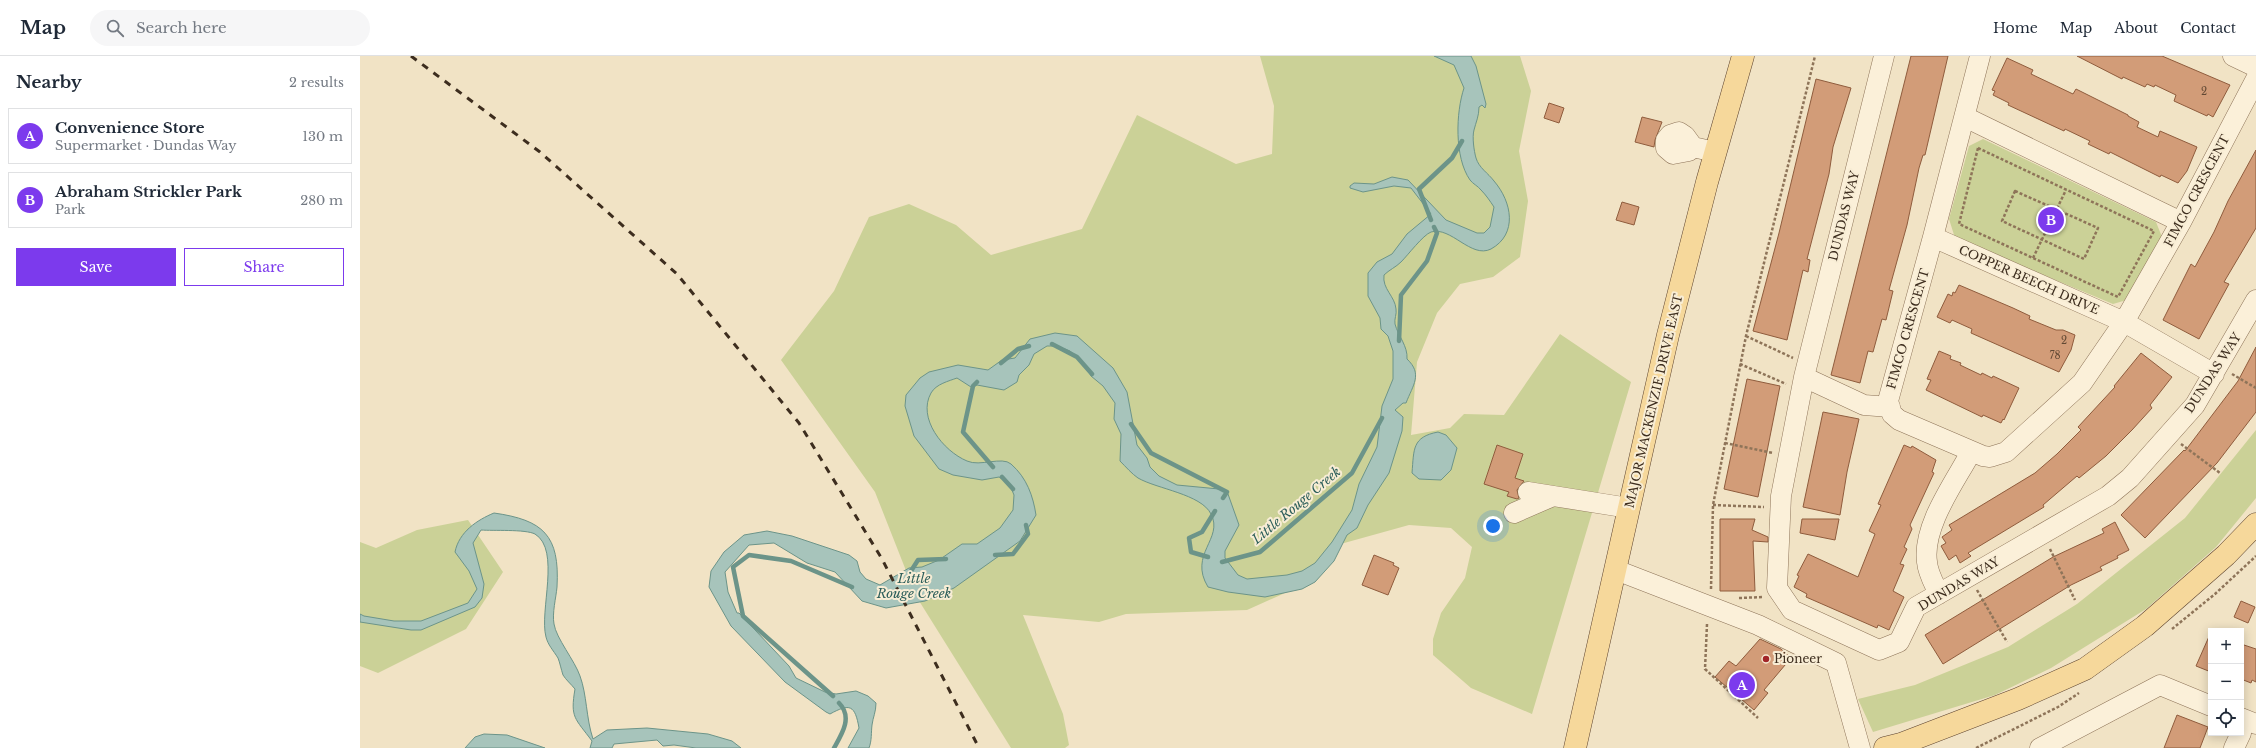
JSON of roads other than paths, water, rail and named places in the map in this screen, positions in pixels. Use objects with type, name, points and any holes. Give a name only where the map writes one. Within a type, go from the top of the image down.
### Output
[{"type":"main road","name":"MAJOR MACKENZIE DRIVE EAST","points":[[1575,748],[1668,334],[1715,152],[1743,56]]},
{"type":"main road","points":[[1885,748],[1901,744],[2018,699],[2085,669],[2145,626],[2226,555],[2256,524]]},
{"type":"street","name":"DUNDAS WAY","points":[[1884,56],[1804,377],[1780,507],[1777,588],[1792,610],[1879,650],[1899,642],[1916,607],[2108,496],[2130,478],[2195,405],[2256,300]]},
{"type":"street","name":"FIMCO CRESCENT","points":[[1980,56],[1965,117],[1888,401],[1892,414],[1899,420],[1971,452],[1990,457],[2006,452],[2082,383],[2124,322],[2181,222],[2256,79]]},
{"type":"street","points":[[2233,56],[2256,67]]},
{"type":"street","points":[[1965,117],[2181,222]]},
{"type":"street","points":[[1692,147],[1715,152]]},
{"type":"street","name":"COPPER BEECH DRIVE","points":[[1933,237],[2124,322],[2216,370]]},
{"type":"street","points":[[1804,377],[1864,405],[1890,407]]},
{"type":"street","points":[[1939,594],[1930,576],[1927,562],[1932,527],[1938,510],[1971,452]]},
{"type":"street","points":[[1528,492],[1629,508]]},
{"type":"street","points":[[1514,513],[1553,496]]},
{"type":"street","points":[[1616,570],[1712,596],[1758,624],[1836,662],[1860,748]]},
{"type":"street","points":[[2040,748],[2160,685],[2208,705]]},
{"type":"street","points":[[2234,748],[2245,726]]},
{"type":"water","name":"Little Rouge Creek","points":[[1434,56],[1471,56],[1476,66],[1486,104],[1485,108],[1482,105],[1479,107],[1473,133],[1476,158],[1481,168],[1494,181],[1505,198],[1508,208],[1509,226],[1500,243],[1491,249],[1484,251],[1476,250],[1454,237],[1438,231],[1431,232],[1420,241],[1401,262],[1384,275],[1385,284],[1395,304],[1396,328],[1406,350],[1407,359],[1412,364],[1416,375],[1414,385],[1406,403],[1403,403],[1395,410],[1403,417],[1402,431],[1389,473],[1368,505],[1357,528],[1347,535],[1334,561],[1315,582],[1302,589],[1265,597],[1228,592],[1208,587],[1203,575],[1202,565],[1213,531],[1214,523],[1211,514],[1206,507],[1198,501],[1138,478],[1120,461],[1121,434],[1114,419],[1115,403],[1103,386],[1091,376],[1086,365],[1070,351],[1057,346],[1047,346],[1034,354],[1029,365],[1019,375],[1017,382],[1004,390],[977,385],[971,387],[957,378],[939,385],[931,393],[927,413],[930,423],[941,442],[949,450],[967,461],[978,463],[1002,461],[1011,464],[1017,469],[1031,494],[1036,515],[1020,541],[954,588],[925,601],[886,608],[862,601],[835,572],[807,563],[774,543],[749,545],[725,572],[728,592],[737,613],[739,613],[789,666],[796,678],[825,692],[836,694],[856,691],[868,696],[876,703],[869,748],[848,748],[859,728],[856,715],[853,711],[850,708],[842,708],[830,714],[785,682],[731,626],[709,587],[711,571],[724,552],[744,535],[767,531],[792,536],[849,555],[857,561],[860,572],[866,579],[880,585],[909,568],[922,567],[939,560],[962,544],[977,544],[1000,528],[1013,510],[1014,495],[1009,483],[999,477],[982,480],[953,475],[939,469],[914,436],[905,406],[906,395],[920,378],[929,372],[958,365],[988,370],[1002,360],[1015,358],[1030,339],[1055,333],[1077,336],[1113,368],[1127,392],[1137,445],[1147,458],[1150,467],[1159,476],[1177,485],[1219,489],[1228,494],[1239,525],[1225,551],[1225,558],[1238,575],[1247,579],[1287,575],[1302,571],[1315,563],[1332,542],[1352,510],[1359,484],[1377,447],[1382,406],[1393,379],[1393,351],[1388,336],[1381,329],[1380,318],[1368,296],[1368,273],[1377,262],[1392,254],[1407,234],[1431,214],[1411,188],[1394,186],[1363,192],[1350,188],[1350,186],[1354,183],[1374,184],[1392,177],[1408,180],[1446,220],[1477,233],[1484,233],[1490,227],[1494,207],[1483,192],[1470,180],[1461,159],[1458,122],[1459,109],[1464,88],[1454,65]]},
{"type":"water","points":[[1438,432],[1446,435],[1457,448],[1451,470],[1441,480],[1419,479],[1412,473],[1413,457],[1416,445],[1423,437]]},
{"type":"water","points":[[494,513],[525,520],[545,533],[551,543],[555,554],[557,569],[557,587],[553,615],[555,630],[578,670],[584,691],[593,739],[607,730],[647,728],[708,734],[732,741],[741,748],[696,748],[674,745],[663,746],[657,740],[614,744],[612,748],[590,748],[592,741],[575,717],[573,706],[575,689],[563,675],[558,658],[549,645],[546,637],[545,612],[548,582],[547,553],[543,542],[535,534],[530,532],[481,530],[473,543],[484,584],[482,598],[475,607],[421,630],[411,630],[360,622],[360,614],[394,621],[421,621],[468,603],[477,589],[469,571],[455,552],[457,545],[460,538],[475,523]]},
{"type":"water","points":[[484,734],[507,735],[545,748],[465,748],[475,737]]},
{"type":"waterway","name":"Little Rouge Creek","points":[[1431,220],[1419,189],[1452,158],[1462,141]]},
{"type":"waterway","name":"Little Rouge Creek","points":[[1399,341],[1401,295],[1427,261],[1437,233],[1434,227]]},
{"type":"waterway","name":"Little Rouge Creek","points":[[1052,344],[1077,357],[1092,374]]},
{"type":"waterway","name":"Little Rouge Creek","points":[[1001,363],[1018,349],[1029,346]]},
{"type":"waterway","name":"Little Rouge Creek","points":[[977,382],[973,386],[963,432],[993,467]]},
{"type":"waterway","name":"Little Rouge Creek","points":[[1222,562],[1260,552],[1352,473],[1382,418]]},
{"type":"waterway","name":"Little Rouge Creek","points":[[1131,424],[1151,453],[1227,492],[1223,498]]},
{"type":"waterway","name":"Little Rouge Creek","points":[[1002,477],[1013,489]]},
{"type":"waterway","name":"Little Rouge Creek","points":[[1208,557],[1191,552],[1189,538],[1202,532],[1215,511]]},
{"type":"waterway","name":"Little Rouge Creek","points":[[995,555],[1013,554],[1028,534],[1026,525]]},
{"type":"waterway","name":"Little Rouge Creek","points":[[833,696],[743,616],[733,567],[749,555],[791,561],[852,587]]},
{"type":"waterway","name":"Little Rouge Creek","points":[[911,571],[918,560],[946,559]]},
{"type":"waterway","name":"Little Rouge Creek","points":[[834,748],[843,731],[846,720],[843,708],[839,703]]},
{"type":"railway","points":[[411,56],[540,152],[677,274],[799,423],[882,559],[979,748]]},
{"type":"place","name":"Abraham Strickler Park","points":[[2051,220]]},
{"type":"place","name":"Pioneer","points":[[1766,659]]},
{"type":"place","name":"Convenience Store","points":[[1742,685]]}]
